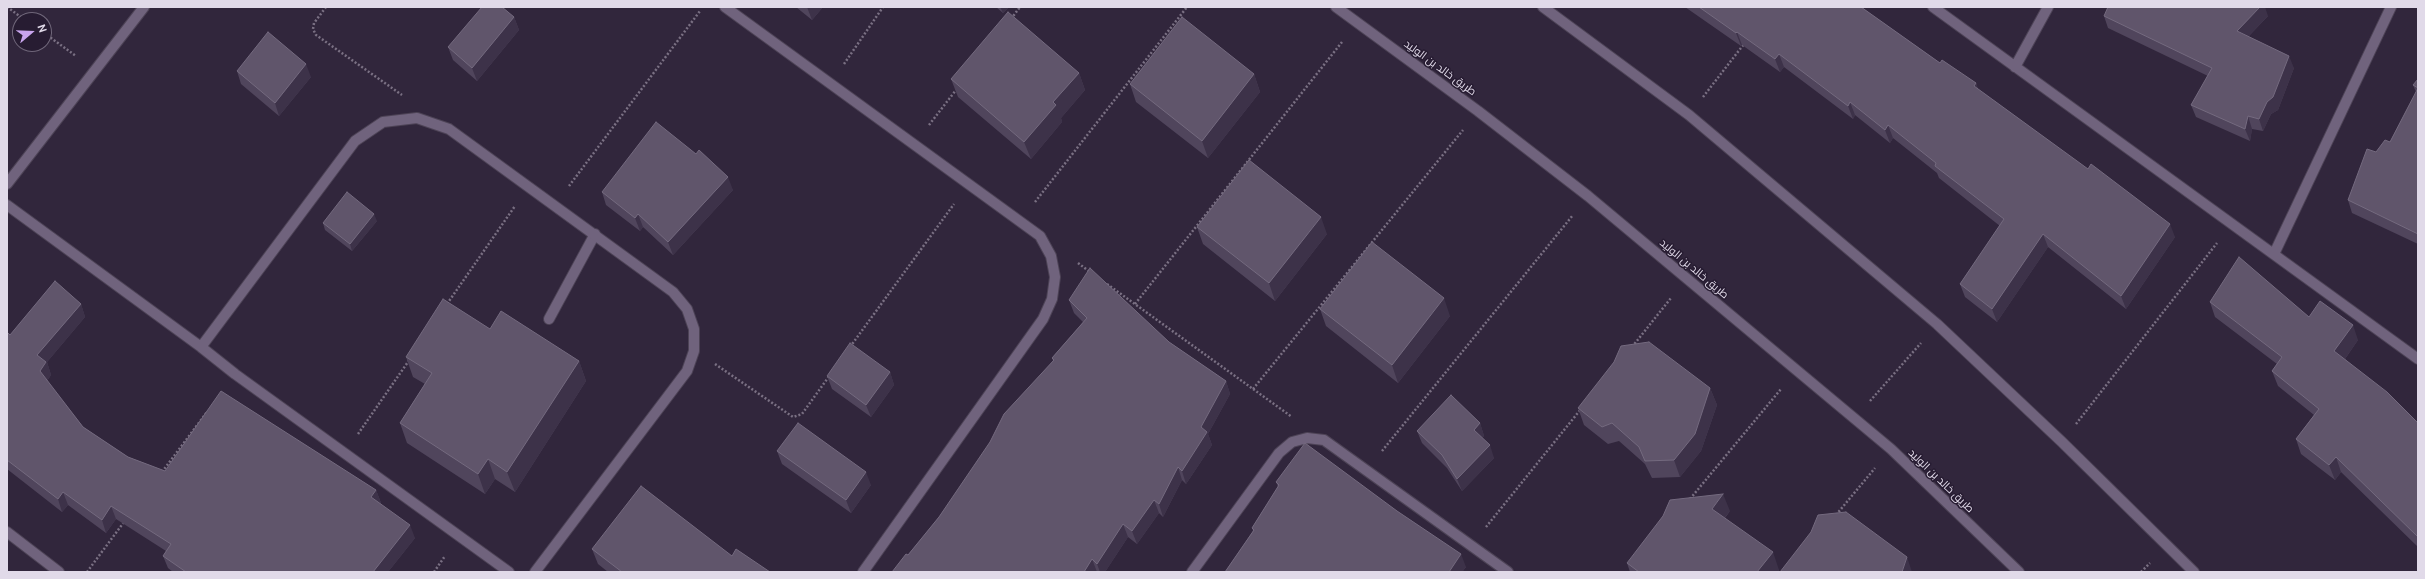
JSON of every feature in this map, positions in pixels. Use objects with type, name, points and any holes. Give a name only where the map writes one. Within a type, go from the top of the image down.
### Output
[{"type":"street","points":[[7,184],[144,7]]},
{"type":"street","points":[[726,7],[1040,236],[1051,256],[1055,277],[1052,299],[1043,319],[863,572]]},
{"type":"street","name":"طريق خالد بن الوليد","points":[[1336,7],[1478,111],[1588,196],[1891,449],[2019,572]]},
{"type":"street","points":[[1543,7],[1689,115],[1937,324],[2062,442],[2194,572]]},
{"type":"street","points":[[1933,7],[2418,359]]},
{"type":"street","points":[[2015,67],[2048,7]]},
{"type":"street","points":[[2274,254],[2391,7]]},
{"type":"street","points":[[201,347],[355,141],[383,122],[417,118],[449,129],[555,204],[673,292],[687,309],[694,329],[694,350],[687,371],[535,572]]},
{"type":"street","points":[[7,205],[201,347],[235,374],[509,572]]},
{"type":"street","points":[[549,319],[595,234]]},
{"type":"street","points":[[1192,572],[1279,453],[1292,442],[1307,438],[1324,440],[1508,572]]},
{"type":"street","points":[[7,532],[59,572]]},
{"type":"path","points":[[326,7],[314,24],[313,29],[316,35],[405,97]]},
{"type":"path","points":[[555,204],[703,7]]},
{"type":"path","points":[[831,83],[884,7]]},
{"type":"path","points":[[1006,26],[1020,7]]},
{"type":"path","points":[[1020,221],[1187,7]]},
{"type":"path","points":[[1135,304],[1358,23]]},
{"type":"path","points":[[52,39],[96,70]]},
{"type":"path","points":[[1689,115],[1745,43]]},
{"type":"path","points":[[914,144],[958,88]]},
{"type":"path","points":[[1253,389],[1478,111]]},
{"type":"path","points":[[848,350],[969,184]]},
{"type":"path","points":[[444,310],[529,186]]},
{"type":"path","points":[[1366,470],[1588,196]]},
{"type":"path","points":[[2062,442],[2232,224]]},
{"type":"path","points":[[1040,236],[1097,277]]},
{"type":"path","points":[[1626,353],[1687,278]]},
{"type":"path","points":[[1103,282],[1324,440]]},
{"type":"path","points":[[1855,419],[1937,324]]},
{"type":"path","points":[[694,350],[793,417],[802,414],[834,369]]},
{"type":"path","points":[[346,453],[412,355]]},
{"type":"path","points":[[1685,505],[1796,370]]},
{"type":"path","points":[[1471,545],[1586,402]]},
{"type":"path","points":[[158,476],[211,406]]},
{"type":"path","points":[[1835,516],[1891,449]]},
{"type":"path","points":[[87,572],[125,521]]},
{"type":"building","points":[[482,7],[502,7],[514,17],[472,68],[448,47]]},
{"type":"building","points":[[1699,7],[1861,7],[1940,63],[1942,60],[1976,83],[1974,86],[2088,169],[2091,164],[2170,224],[2121,296],[2043,234],[1992,309],[1960,284],[2004,219],[1935,166],[1936,163],[1888,125],[1885,130],[1850,102],[1848,106],[1779,54],[1775,59]]},
{"type":"building","points":[[2108,7],[2260,7],[2237,31],[2289,56],[2273,97],[2267,102],[2259,119],[2248,116],[2245,129],[2191,105],[2212,68],[2104,16]]},
{"type":"building","points":[[1008,12],[1079,73],[1053,102],[1056,105],[1024,142],[951,79]]},
{"type":"building","points":[[1182,17],[1254,74],[1202,141],[1130,84]]},
{"type":"building","points":[[268,32],[306,64],[275,103],[237,71]]},
{"type":"building","points":[[2418,79],[2418,88],[2413,85]]},
{"type":"building","points":[[2418,88],[2418,234],[2348,200],[2367,149],[2376,152],[2385,140],[2390,142]]},
{"type":"building","points":[[656,122],[696,154],[699,150],[728,177],[668,242],[638,214],[635,218],[602,192]]},
{"type":"building","points":[[1249,160],[1321,217],[1269,283],[1197,227]]},
{"type":"building","points":[[347,192],[374,214],[350,244],[323,223]]},
{"type":"building","points":[[1372,242],[1444,298],[1392,365],[1320,309]]},
{"type":"building","points":[[2239,257],[2309,317],[2320,301],[2353,325],[2334,351],[2387,392],[2418,423],[2418,537],[2336,457],[2329,465],[2296,439],[2319,409],[2272,371],[2282,357],[2210,302]]},
{"type":"building","points":[[1090,268],[1169,342],[1226,381],[1201,427],[1207,432],[1182,471],[1178,467],[1159,504],[1154,500],[1132,531],[1123,524],[1097,564],[1092,559],[1084,572],[892,572],[939,517],[990,442],[1004,414],[1054,360],[1052,358],[1087,318],[1069,300]]},
{"type":"building","points":[[55,281],[81,304],[37,355],[46,362],[40,371],[83,427],[128,457],[165,471],[221,391],[376,490],[371,497],[410,525],[373,572],[186,572],[163,556],[171,544],[111,506],[102,520],[63,492],[58,499],[7,460],[7,332],[10,335]]},
{"type":"building","points":[[443,299],[490,329],[501,311],[579,361],[507,472],[488,459],[478,474],[400,423],[432,373],[406,357]]},
{"type":"building","points":[[1649,342],[1710,388],[1695,434],[1674,460],[1645,461],[1639,447],[1612,423],[1602,427],[1578,408],[1614,362],[1621,346]]},
{"type":"building","points":[[850,343],[890,372],[866,405],[827,376]]},
{"type":"building","points":[[1451,395],[1480,423],[1474,430],[1490,445],[1457,479],[1442,455],[1417,431]]},
{"type":"building","points":[[798,423],[866,472],[846,500],[777,451]]},
{"type":"building","points":[[1305,443],[1397,511],[1461,554],[1449,572],[1225,572],[1254,530],[1252,528],[1279,485],[1276,482]]},
{"type":"building","points":[[641,486],[732,556],[736,549],[770,572],[622,572],[592,549]]},
{"type":"building","points":[[1723,494],[1712,509],[1773,552],[1757,572],[1639,572],[1627,563],[1663,516],[1670,500]]},
{"type":"building","points":[[1846,512],[1907,557],[1902,572],[1780,572],[1811,532],[1818,515]]}]
